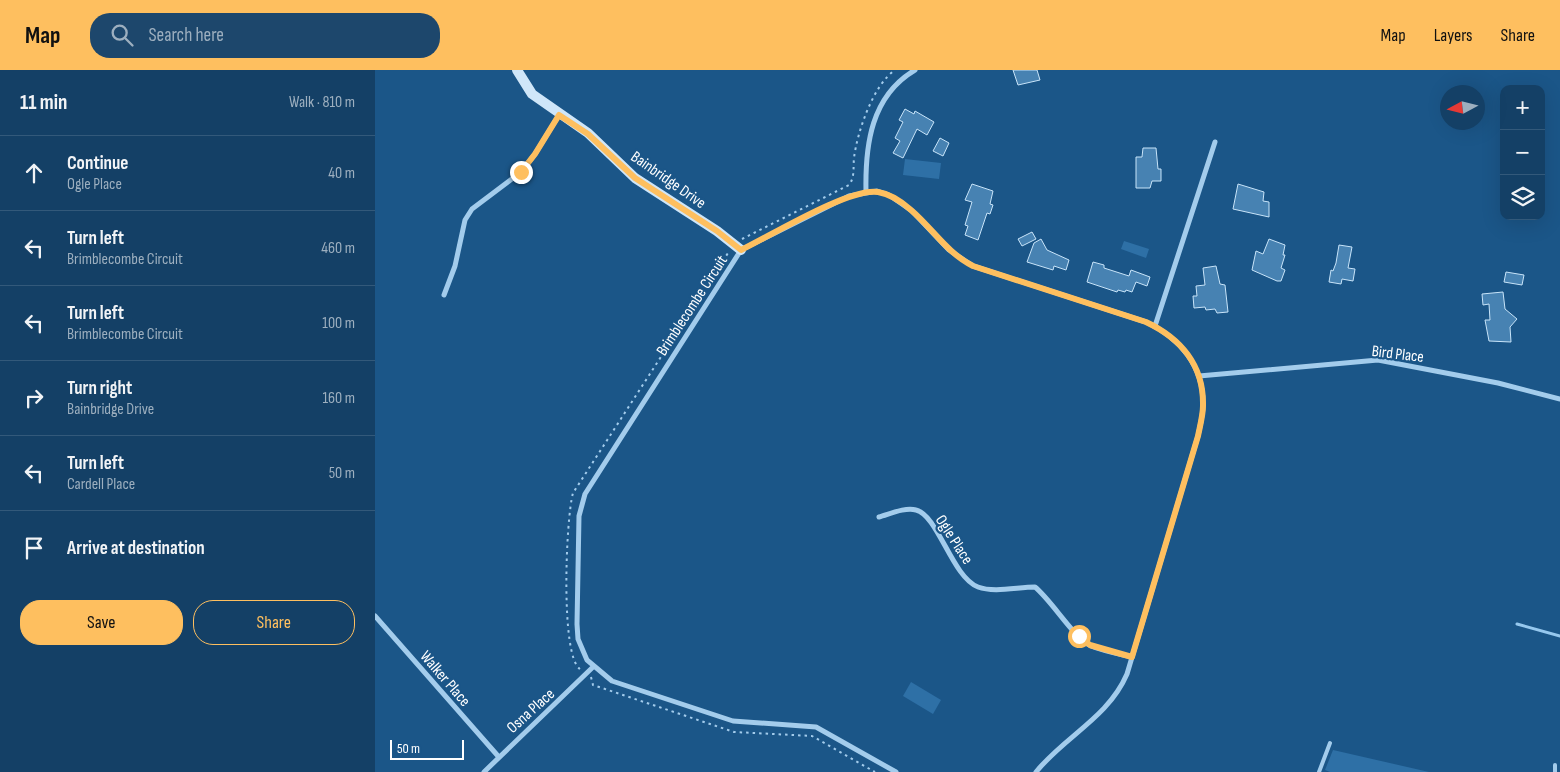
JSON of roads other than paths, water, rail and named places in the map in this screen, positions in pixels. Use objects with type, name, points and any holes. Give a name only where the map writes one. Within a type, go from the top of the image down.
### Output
[{"type":"street","name":"Bainbridge Drive","points":[[517,70],[532,94],[588,134],[635,178],[741,245]]},
{"type":"street","points":[[866,192],[865,161],[879,108],[886,93],[900,78],[915,70]]},
{"type":"street","points":[[444,295],[455,266],[465,220],[472,209],[521,172],[535,154],[559,115]]},
{"type":"street","points":[[1155,326],[1215,142]]},
{"type":"street","name":"Brimblecombe Circuit","points":[[896,772],[816,727],[733,721],[611,681],[593,667],[582,652],[577,624],[579,516],[583,499],[741,245],[849,196],[877,191],[900,201],[960,260],[1166,331],[1181,346],[1199,376],[1203,406],[1198,436],[1122,685],[1110,704],[1036,772]]},
{"type":"street","name":"Bird Place","points":[[1199,376],[1378,360],[1498,383],[1560,399]]},
{"type":"street","name":"Ogle Place","points":[[879,517],[905,510],[917,510],[924,514],[932,525],[969,582],[987,589],[1035,587],[1046,596],[1079,636],[1090,645],[1132,657]]},
{"type":"street","name":"Walker Place","points":[[375,616],[498,756]]},
{"type":"street","name":"Osna Place","points":[[484,772],[498,756],[593,667]]},
{"type":"lane","points":[[1319,772],[1331,743]]},
{"type":"lane","points":[[1555,765],[1555,772]]},
{"type":"waterway","points":[[1517,624],[1560,636]]}]
